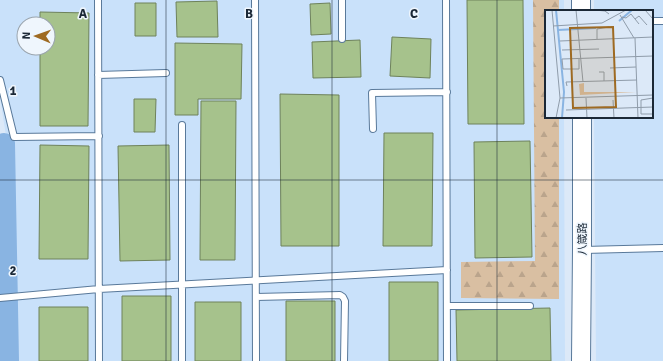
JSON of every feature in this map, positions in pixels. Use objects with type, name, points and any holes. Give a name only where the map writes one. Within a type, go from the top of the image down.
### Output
[{"type":"street","name":"八箴路","points":[[581,361],[582,118]]},
{"type":"lane","points":[[98,0],[99,361]]},
{"type":"lane","points":[[255,0],[256,361]]},
{"type":"lane","points":[[342,0],[342,39]]},
{"type":"lane","points":[[446,0],[447,361]]},
{"type":"lane","points":[[98,75],[166,73]]},
{"type":"lane","points":[[0,80],[14,137],[99,136]]},
{"type":"lane","points":[[373,130],[372,93],[447,92]]},
{"type":"lane","points":[[182,125],[182,361]]},
{"type":"lane","points":[[582,250],[663,248]]},
{"type":"lane","points":[[0,298],[99,289],[447,270]]},
{"type":"lane","points":[[256,297],[336,294],[343,297],[345,306],[344,361]]},
{"type":"lane","points":[[447,306],[530,306]]},
{"type":"shaded area","points":[[0,0],[564,0],[564,10],[545,10],[545,118],[564,118],[565,361],[12,361],[7,142],[0,98]]},
{"type":"shaded area","points":[[594,0],[663,0],[663,361],[596,361],[594,118],[653,118],[653,10],[594,10]]},
{"type":"green space","points":[[533,0],[559,0],[559,10],[545,10],[545,118],[559,118],[559,299],[461,298],[461,262],[535,261]]},
{"type":"building","points":[[467,0],[523,0],[524,124],[468,124]]},
{"type":"building","points":[[217,1],[218,37],[177,37],[176,2]]},
{"type":"building","points":[[135,3],[156,3],[156,36],[135,36]]},
{"type":"building","points":[[330,3],[331,34],[311,35],[310,4]]},
{"type":"building","points":[[40,12],[89,13],[88,126],[40,126],[40,56],[56,56],[56,16],[40,16]]},
{"type":"building","points":[[392,37],[431,39],[430,78],[390,76]]},
{"type":"building","points":[[360,40],[361,77],[313,78],[312,42]]},
{"type":"building","points":[[175,43],[242,44],[241,99],[198,99],[198,115],[175,115]]},
{"type":"building","points":[[280,94],[339,95],[339,246],[281,246]]},
{"type":"building","points":[[134,99],[156,99],[155,132],[134,132]]},
{"type":"building","points":[[201,101],[236,101],[235,260],[200,260]]},
{"type":"building","points":[[384,133],[433,133],[432,246],[383,246]]},
{"type":"building","points":[[530,141],[532,257],[475,258],[474,142]]},
{"type":"building","points":[[40,145],[89,146],[88,259],[39,259]]},
{"type":"building","points":[[169,145],[170,260],[120,261],[118,146]]},
{"type":"building","points":[[389,282],[438,282],[438,361],[389,361]]},
{"type":"building","points":[[122,296],[171,296],[171,361],[122,361]]},
{"type":"building","points":[[286,301],[335,301],[335,361],[286,361]]},
{"type":"building","points":[[195,302],[241,302],[241,361],[195,361]]},
{"type":"building","points":[[39,307],[88,307],[88,361],[39,361]]},
{"type":"building","points":[[550,308],[551,361],[457,361],[456,310]]},
{"type":"waterway","points":[[4,144],[8,361]]}]
